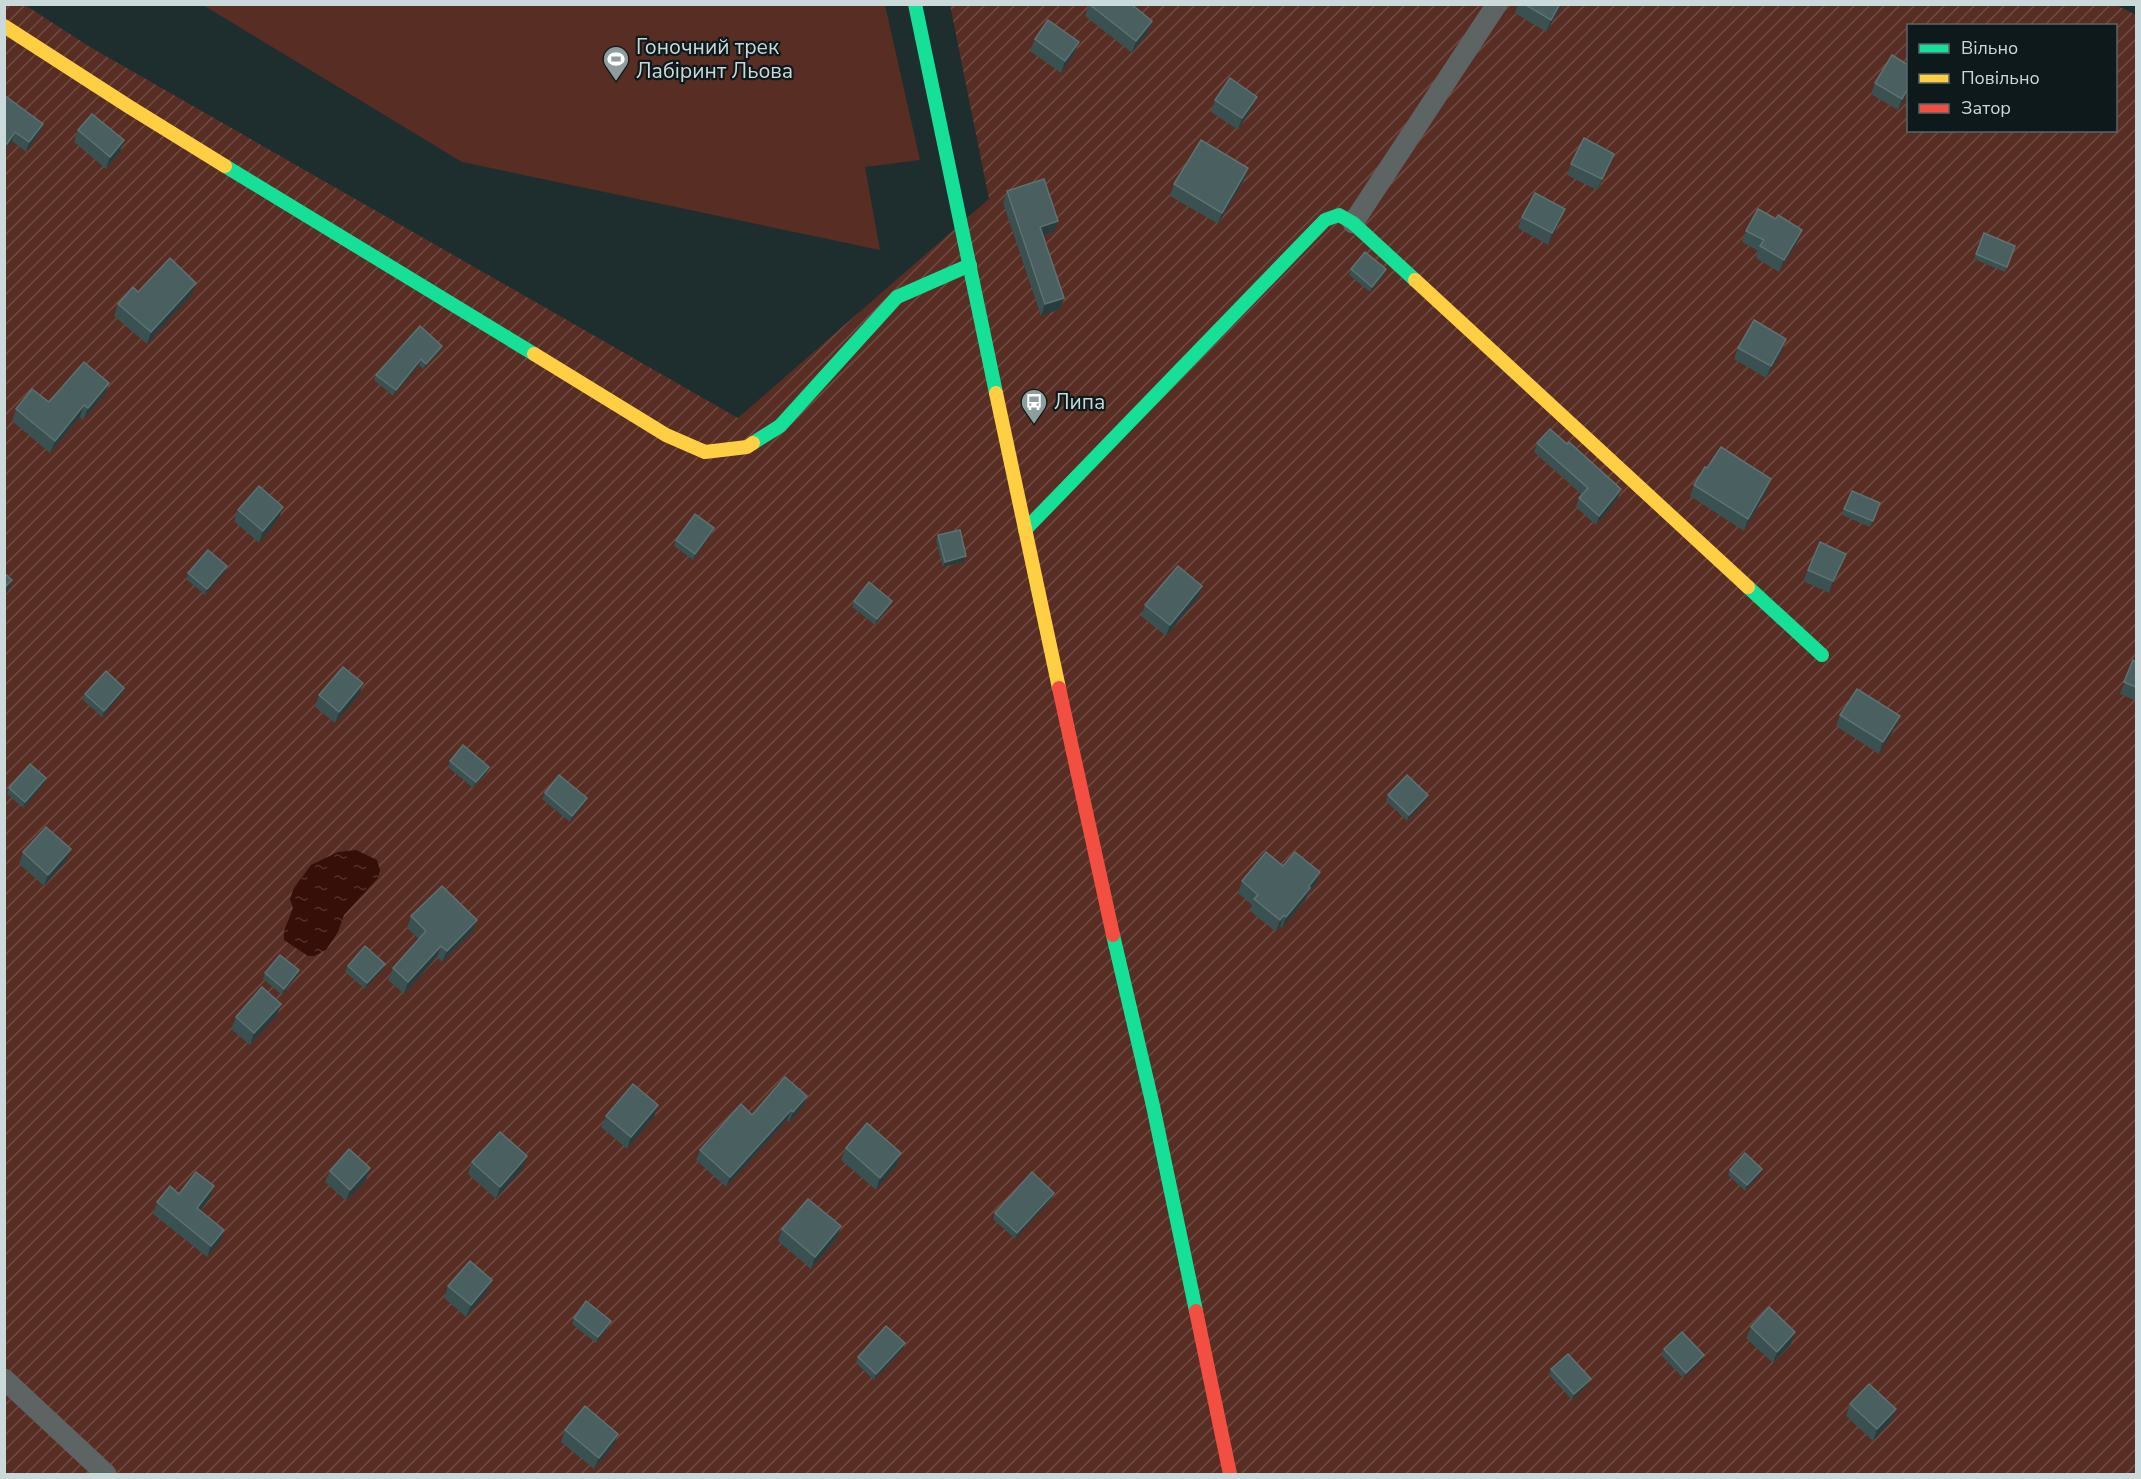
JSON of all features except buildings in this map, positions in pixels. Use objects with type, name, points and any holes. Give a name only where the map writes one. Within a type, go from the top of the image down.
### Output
[{"type":"street","points":[[915,4],[1025,530],[1101,883],[1153,1106],[1230,1474]]},
{"type":"street","points":[[1353,223],[1497,4]]},
{"type":"street","points":[[4,26],[128,106],[666,435],[705,452],[747,447],[780,426],[897,297],[970,265]]},
{"type":"street","points":[[1025,530],[1325,220],[1339,215],[1353,223],[1822,655]]},
{"type":"street","points":[[4,1379],[106,1474]]},
{"type":"shaded area","points":[[2114,4],[2136,15],[2136,1474],[5,1474],[5,5],[25,5],[90,47],[738,418],[989,199],[950,5]]},
{"type":"shaded area","name":"Гоночний трек Лабіринт Льова","points":[[203,5],[885,5],[920,160],[865,167],[880,250],[462,162]]},
{"type":"water","points":[[356,850],[377,860],[380,870],[378,878],[344,915],[338,932],[326,950],[314,956],[308,956],[284,940],[284,931],[293,908],[290,899],[294,888],[311,865],[338,852]]},
{"type":"traffic: fast","points":[[915,4],[996,393]]},
{"type":"traffic: fast","points":[[225,166],[534,354]]},
{"type":"traffic: fast","points":[[1025,530],[1325,220],[1339,215],[1353,223],[1415,280]]},
{"type":"traffic: fast","points":[[753,443],[780,426],[897,297],[970,265]]},
{"type":"traffic: fast","points":[[1748,587],[1822,655]]},
{"type":"traffic: fast","points":[[1113,935],[1153,1106],[1196,1311]]},
{"type":"traffic: slow","points":[[4,26],[225,166]]},
{"type":"traffic: slow","points":[[1415,280],[1748,587]]},
{"type":"traffic: slow","points":[[534,354],[666,435],[705,452],[747,447],[753,443]]},
{"type":"traffic: slow","points":[[996,393],[1059,688]]},
{"type":"traffic: jam","points":[[1059,688],[1113,935]]},
{"type":"traffic: jam","points":[[1196,1311],[1230,1474]]},
{"type":"place","name":"Гоночний трек Лабіринт Льова","points":[[616,82]]},
{"type":"place","name":"Липа","points":[[1034,425]]}]
